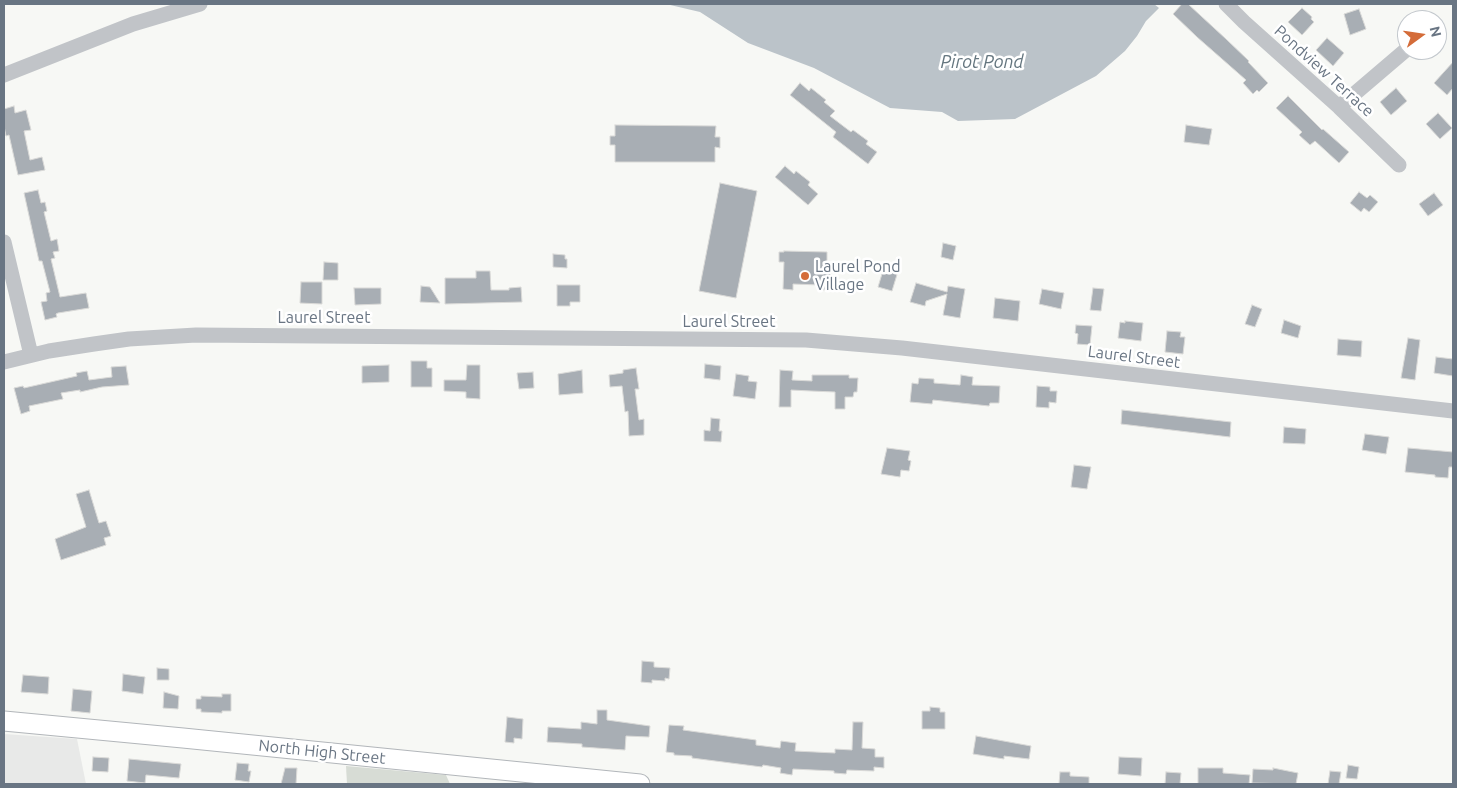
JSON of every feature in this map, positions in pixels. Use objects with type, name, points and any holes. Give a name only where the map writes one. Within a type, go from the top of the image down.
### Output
[{"type":"main road","name":"North High Street","points":[[4,721],[639,784]]},
{"type":"street","points":[[4,76],[133,24],[200,4]]},
{"type":"street","name":"Pondview Terrace","points":[[1226,4],[1400,164]]},
{"type":"street","points":[[1339,107],[1397,58]]},
{"type":"street","points":[[4,242],[30,355]]},
{"type":"street","name":"Laurel Street","points":[[4,362],[30,355],[120,340],[196,335],[806,340],[902,348],[1453,411]]},
{"type":"shaded area","points":[[4,734],[77,739],[86,784],[4,784]]},
{"type":"shaded area","points":[[346,766],[446,775],[450,784],[347,784]]},
{"type":"water","name":"Pirot Pond","points":[[666,4],[1154,4],[1159,8],[1146,21],[1125,51],[1096,76],[1015,119],[958,121],[942,112],[890,108],[814,68],[748,43],[700,12]]},
{"type":"building","points":[[1182,4],[1188,4],[1249,61],[1268,83],[1259,92],[1257,90],[1253,94],[1243,83],[1246,80],[1173,14]]},
{"type":"building","points":[[1302,8],[1312,17],[1311,19],[1314,22],[1302,35],[1288,22]]},
{"type":"building","points":[[1359,9],[1366,29],[1350,35],[1344,14]]},
{"type":"building","points":[[1327,38],[1344,53],[1333,66],[1316,50]]},
{"type":"building","points":[[1453,62],[1453,88],[1447,95],[1434,83]]},
{"type":"building","points":[[800,83],[809,91],[811,88],[826,100],[824,102],[835,111],[830,116],[851,132],[853,130],[868,141],[866,144],[877,152],[868,164],[833,137],[836,132],[790,95]]},
{"type":"building","points":[[1396,88],[1407,101],[1391,115],[1380,102]]},
{"type":"building","points":[[1288,96],[1322,130],[1349,152],[1339,163],[1315,141],[1310,145],[1299,135],[1302,132],[1276,108]]},
{"type":"building","points":[[14,106],[15,113],[26,110],[31,130],[24,131],[30,160],[42,157],[45,170],[18,175],[9,135],[6,136],[4,126],[4,109]]},
{"type":"building","points":[[1438,113],[1452,128],[1440,139],[1426,124]]},
{"type":"building","points":[[615,125],[716,126],[715,137],[720,137],[720,148],[715,147],[715,162],[615,162],[615,145],[610,145],[610,136],[615,136]]},
{"type":"building","points":[[1186,125],[1212,129],[1209,145],[1184,142]]},
{"type":"building","points":[[785,166],[794,174],[796,171],[810,182],[808,185],[818,194],[808,205],[775,177]]},
{"type":"building","points":[[720,183],[757,191],[736,298],[699,291]]},
{"type":"building","points":[[38,190],[41,203],[45,202],[47,211],[44,212],[51,241],[57,239],[59,251],[53,252],[55,258],[51,259],[60,297],[86,293],[89,308],[58,313],[56,314],[57,317],[45,320],[41,302],[47,301],[46,293],[50,292],[42,261],[39,261],[24,193]]},
{"type":"building","points":[[1359,192],[1367,198],[1370,195],[1378,202],[1369,212],[1364,208],[1361,212],[1350,203]]},
{"type":"building","points":[[1434,193],[1443,205],[1428,216],[1419,204]]},
{"type":"building","points":[[943,243],[956,246],[953,260],[941,257]]},
{"type":"building","name":"Laurel Pond Village","points":[[779,252],[827,252],[827,265],[831,265],[830,290],[820,290],[820,285],[793,284],[793,290],[783,289],[784,262],[779,262]]},
{"type":"building","points":[[553,254],[565,255],[567,268],[553,267]]},
{"type":"building","points":[[324,262],[338,263],[338,280],[323,280]]},
{"type":"building","points":[[885,264],[899,268],[892,291],[878,287]]},
{"type":"building","points":[[476,271],[490,271],[491,290],[509,290],[509,288],[521,287],[522,302],[445,304],[445,278],[476,278]]},
{"type":"building","points":[[301,282],[322,282],[322,304],[300,303]]},
{"type":"building","points":[[916,283],[947,292],[948,286],[965,289],[960,318],[943,315],[947,294],[926,301],[925,306],[910,302]]},
{"type":"building","points":[[557,285],[580,285],[580,302],[570,302],[570,306],[557,306]]},
{"type":"building","points":[[421,286],[430,287],[440,303],[420,302]]},
{"type":"building","points":[[354,288],[381,288],[381,304],[355,305]]},
{"type":"building","points":[[1093,288],[1104,289],[1101,311],[1090,310]]},
{"type":"building","points":[[1042,289],[1064,293],[1061,309],[1039,304]]},
{"type":"building","points":[[995,298],[1020,301],[1018,321],[993,318]]},
{"type":"building","points":[[1252,305],[1262,309],[1255,327],[1245,324]]},
{"type":"building","points":[[1284,320],[1301,326],[1298,338],[1281,333]]},
{"type":"building","points":[[1125,321],[1143,323],[1141,341],[1118,338],[1120,322],[1125,323]]},
{"type":"building","points":[[1076,325],[1092,326],[1090,345],[1077,344],[1078,334],[1075,333]]},
{"type":"building","points":[[1167,331],[1181,332],[1180,337],[1185,337],[1183,354],[1165,352]]},
{"type":"building","points":[[1408,338],[1420,340],[1415,380],[1401,378]]},
{"type":"building","points":[[1338,339],[1362,341],[1361,357],[1337,355]]},
{"type":"building","points":[[1436,357],[1453,359],[1453,376],[1434,373]]},
{"type":"building","points":[[411,361],[427,361],[427,368],[432,368],[432,387],[411,387]]},
{"type":"building","points":[[705,364],[721,366],[720,380],[704,378]]},
{"type":"building","points":[[389,365],[389,382],[362,383],[362,366]]},
{"type":"building","points":[[467,365],[480,365],[480,399],[466,398],[466,392],[444,391],[444,380],[466,380]]},
{"type":"building","points":[[126,366],[129,385],[61,393],[63,399],[29,406],[30,411],[21,414],[14,388],[23,386],[24,388],[77,376],[76,373],[87,371],[89,380],[112,377],[111,367]]},
{"type":"building","points":[[636,368],[639,389],[635,389],[639,420],[644,419],[644,435],[629,436],[628,411],[625,412],[622,386],[610,387],[609,375],[623,373],[623,370]]},
{"type":"building","points":[[582,370],[583,393],[559,395],[558,374]]},
{"type":"building","points":[[780,370],[793,371],[792,380],[812,381],[812,375],[849,375],[849,378],[858,378],[857,392],[854,392],[853,397],[845,397],[845,409],[835,409],[835,392],[791,390],[791,407],[779,407]]},
{"type":"building","points":[[533,372],[534,388],[519,389],[517,373]]},
{"type":"building","points":[[736,374],[749,376],[748,381],[757,382],[755,399],[733,396]]},
{"type":"building","points":[[961,375],[973,377],[972,385],[1000,386],[999,403],[990,403],[989,406],[933,400],[932,404],[910,402],[912,383],[918,384],[919,378],[934,379],[934,383],[960,385]]},
{"type":"building","points":[[1037,386],[1050,387],[1050,391],[1057,391],[1056,403],[1049,402],[1049,408],[1036,407]]},
{"type":"building","points":[[1122,410],[1231,422],[1230,437],[1121,424]]},
{"type":"building","points":[[711,418],[720,419],[719,431],[722,431],[721,442],[704,441],[704,430],[710,431]]},
{"type":"building","points":[[1284,427],[1306,429],[1305,444],[1283,443]]},
{"type":"building","points":[[1365,434],[1389,437],[1386,454],[1362,450]]},
{"type":"building","points":[[887,448],[910,451],[908,460],[911,461],[909,471],[901,470],[900,477],[881,474]]},
{"type":"building","points":[[1408,448],[1453,452],[1453,467],[1449,467],[1448,478],[1405,472]]},
{"type":"building","points":[[1074,465],[1091,467],[1087,489],[1071,487]]},
{"type":"building","points":[[89,490],[99,523],[106,521],[111,536],[104,538],[106,545],[61,560],[55,539],[86,527],[76,494]]},
{"type":"building","points":[[642,661],[654,662],[654,667],[670,668],[669,679],[665,678],[665,681],[652,680],[652,683],[641,682]]},
{"type":"building","points":[[157,668],[169,669],[169,680],[157,680]]},
{"type":"building","points":[[123,674],[145,677],[143,694],[122,691]]},
{"type":"building","points":[[23,675],[49,677],[48,694],[21,692]]},
{"type":"building","points":[[73,689],[92,691],[90,713],[71,711]]},
{"type":"building","points":[[164,692],[179,696],[178,709],[163,708]]},
{"type":"building","points":[[222,694],[231,694],[231,711],[222,711],[222,713],[201,712],[201,709],[196,709],[196,699],[201,699],[201,696],[222,697]]},
{"type":"building","points":[[930,707],[940,708],[940,712],[945,712],[945,729],[922,729],[922,711],[930,711]]},
{"type":"building","points":[[597,710],[607,710],[607,720],[650,726],[649,737],[626,736],[625,750],[582,747],[582,744],[547,742],[548,727],[581,729],[581,722],[597,724]]},
{"type":"building","points":[[507,717],[523,719],[522,739],[514,738],[514,743],[505,742]]},
{"type":"building","points":[[853,722],[863,722],[862,748],[875,749],[875,757],[884,757],[884,768],[874,767],[874,771],[847,770],[846,774],[834,773],[834,771],[793,769],[792,775],[780,773],[781,768],[692,758],[692,756],[674,755],[674,753],[666,752],[669,725],[684,726],[683,730],[756,740],[756,745],[780,748],[781,741],[796,743],[795,751],[835,753],[835,749],[852,750]]},
{"type":"building","points":[[976,736],[1031,746],[1029,759],[1004,756],[1004,759],[973,754]]},
{"type":"building","points":[[93,757],[109,758],[108,772],[92,771]]},
{"type":"building","points":[[1119,757],[1142,758],[1141,776],[1118,774]]},
{"type":"building","points":[[129,759],[181,764],[179,778],[146,775],[145,783],[127,781]]},
{"type":"building","points":[[237,763],[249,764],[248,771],[251,771],[249,782],[235,780]]},
{"type":"building","points":[[1348,765],[1359,767],[1357,779],[1346,778]]},
{"type":"building","points":[[285,768],[297,768],[296,784],[281,784]]},
{"type":"building","points":[[1198,768],[1223,768],[1223,773],[1250,775],[1249,784],[1198,784]]},
{"type":"building","points":[[1273,768],[1298,773],[1296,784],[1252,783],[1253,769],[1273,770]]},
{"type":"building","points":[[1330,771],[1341,772],[1339,784],[1328,784]]},
{"type":"building","points":[[1060,772],[1070,772],[1070,776],[1089,777],[1089,784],[1059,784]]},
{"type":"building","points":[[1166,772],[1181,773],[1180,784],[1165,784]]},
{"type":"place","name":"Laurel Pond Village","points":[[805,276]]}]
